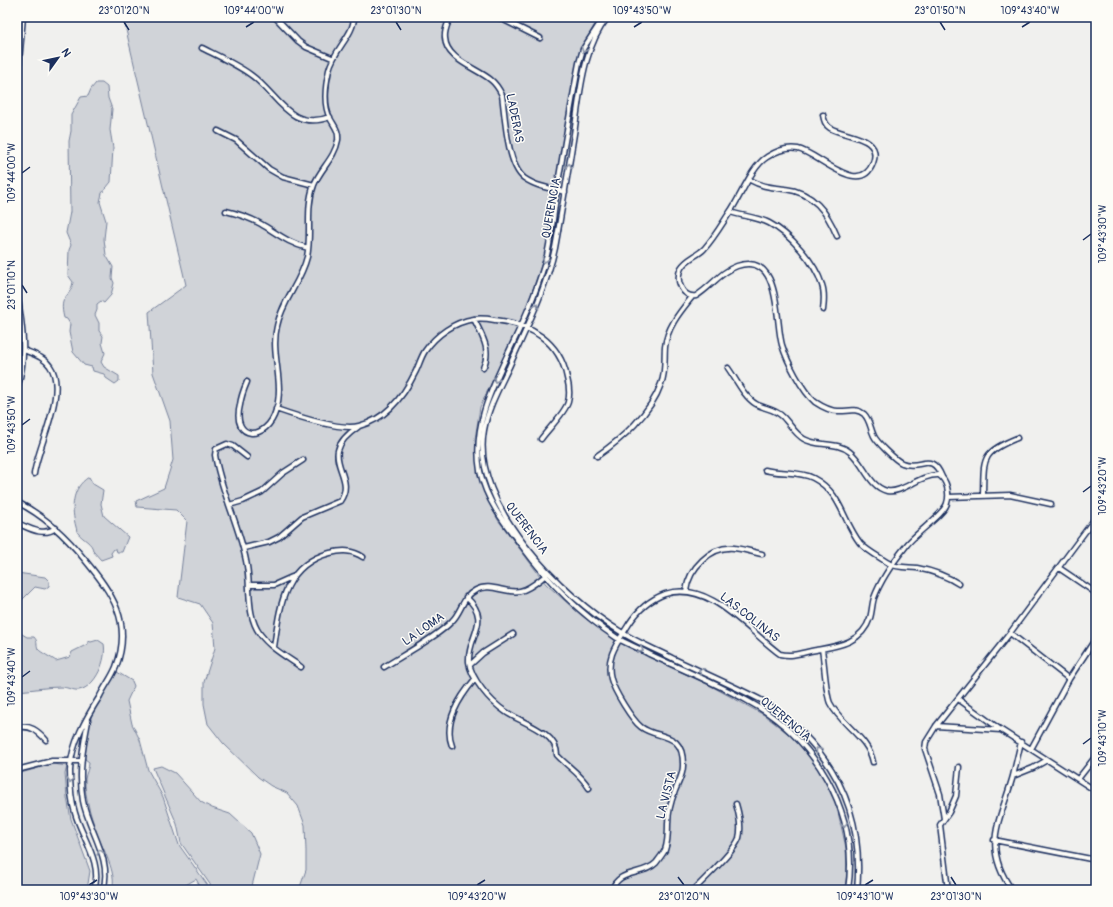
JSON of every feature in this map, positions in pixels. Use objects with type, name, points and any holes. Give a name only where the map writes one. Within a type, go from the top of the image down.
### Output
[{"type":"street","points":[[275,17],[298,41],[332,58]]},
{"type":"street","points":[[247,382],[238,412],[238,422],[243,429],[253,433],[263,430],[269,426],[276,409],[280,392],[275,338],[277,326],[303,269],[308,248],[309,211],[314,185],[335,151],[338,139],[335,124],[330,117],[326,85],[332,58],[354,25],[354,17]]},
{"type":"street","name":"LADERAS","points":[[450,17],[445,32],[445,39],[450,51],[459,60],[490,79],[497,86],[502,95],[513,161],[518,172],[533,183],[565,192]]},
{"type":"street","points":[[498,17],[540,38]]},
{"type":"street","points":[[17,86],[22,18]]},
{"type":"street","name":"QUERENCIA","points":[[605,18],[583,49],[579,63],[549,245],[536,287],[521,325],[485,406],[478,438],[480,471],[488,496],[499,516],[544,576],[586,615],[619,639],[710,682],[760,708],[790,731],[808,749],[836,795],[849,848],[850,870],[848,890]]},
{"type":"street","name":"QUERENCIA","points":[[605,18],[594,40],[584,72],[565,192],[552,255],[527,328],[490,409],[484,432],[483,454],[488,484],[502,513],[550,572],[578,600],[623,633],[763,701],[796,725],[813,744],[844,791],[854,818],[857,846],[857,890]]},
{"type":"street","points":[[202,48],[251,75],[262,84],[276,101],[298,118],[310,121],[330,117]]},
{"type":"street","points":[[692,297],[686,294],[679,285],[680,272],[685,263],[710,243],[761,161],[774,152],[790,148],[800,149],[848,176],[860,176],[868,172],[874,158],[871,145],[865,140],[830,128],[825,124],[823,115]]},
{"type":"street","points":[[218,131],[236,140],[269,169],[283,178],[314,185]]},
{"type":"street","points":[[750,180],[770,189],[798,191],[813,199],[831,220],[837,236]]},
{"type":"street","points":[[226,211],[245,216],[291,243],[308,248]]},
{"type":"street","points":[[730,212],[768,223],[794,242],[806,256],[822,285],[824,295],[823,310]]},
{"type":"street","points":[[597,456],[620,439],[635,424],[658,390],[663,377],[668,334],[679,312],[692,297],[701,293],[726,271],[748,264],[759,267],[772,283],[775,291],[779,318],[778,328],[785,351],[795,372],[811,398],[822,406],[837,411],[859,411],[867,418],[874,437],[902,463],[911,465],[930,462],[935,464],[945,483],[948,497],[1010,495],[1051,504]]},
{"type":"street","points":[[17,292],[24,339],[22,369],[17,388]]},
{"type":"street","points":[[474,319],[488,350],[488,356],[483,368]]},
{"type":"street","points":[[244,548],[269,542],[279,537],[302,517],[340,501],[344,496],[346,485],[337,462],[338,448],[344,437],[358,426],[378,418],[392,407],[406,390],[424,352],[440,333],[460,323],[474,319],[504,321],[521,325],[544,337],[554,347],[566,370],[569,387],[568,403],[541,439]]},
{"type":"street","points":[[24,350],[43,358],[50,364],[56,380],[56,394],[36,460],[34,474]]},
{"type":"street","points":[[728,368],[755,403],[778,413],[804,439],[819,444],[835,445],[849,451],[857,458],[875,484],[885,491],[896,491],[929,475],[939,475],[942,477]]},
{"type":"street","points":[[276,409],[337,426],[358,426]]},
{"type":"street","points":[[982,496],[982,470],[986,458],[993,449],[1017,438]]},
{"type":"street","points":[[247,457],[233,446],[227,444],[216,449],[214,455],[244,548],[252,618],[260,634],[300,667]]},
{"type":"street","points":[[229,505],[243,501],[262,492],[283,473],[303,460]]},
{"type":"street","points":[[765,470],[812,477],[828,487],[840,503],[848,524],[861,544],[892,565],[934,571],[947,576],[959,584]]},
{"type":"street","name":"LAS COLINAS","points":[[619,639],[634,615],[650,601],[672,592],[686,591],[697,593],[713,600],[780,654],[794,655],[843,645],[856,638],[862,632],[870,618],[874,598],[892,565],[914,535],[945,508],[948,497]]},
{"type":"street","points":[[17,502],[41,516],[56,528],[105,583],[119,614],[121,654],[110,680],[88,717],[75,744],[71,761],[70,785],[73,804],[94,862],[97,883],[94,890]]},
{"type":"street","points":[[944,819],[940,794],[926,749],[926,742],[936,726],[1010,633],[1096,517]]},
{"type":"street","points":[[17,523],[41,532],[50,531],[56,528]]},
{"type":"street","points":[[686,591],[692,573],[712,553],[722,549],[734,548],[762,554]]},
{"type":"street","points":[[249,585],[274,585],[292,577],[306,565],[325,555],[346,551],[355,552],[363,557]]},
{"type":"street","points":[[1059,568],[1096,593]]},
{"type":"street","points":[[550,572],[533,586],[520,591],[483,587],[466,597],[472,602],[479,615],[478,624],[470,649],[470,665],[475,679],[490,699],[505,712],[550,738],[557,749],[557,755],[576,773],[581,775],[589,788]]},
{"type":"street","points":[[544,576],[551,577],[568,595],[578,600]]},
{"type":"street","points":[[274,647],[281,603],[292,577]]},
{"type":"street","name":"LA LOMA","points":[[384,668],[451,623],[466,597]]},
{"type":"street","points":[[586,615],[614,632],[623,633]]},
{"type":"street","points":[[1010,633],[1069,678]]},
{"type":"street","points":[[470,665],[483,653],[513,634]]},
{"type":"street","points":[[1032,748],[1069,678],[1096,638]]},
{"type":"street","name":"LA VISTA","points":[[612,890],[618,880],[624,875],[646,869],[655,863],[665,851],[668,839],[668,822],[671,804],[683,767],[683,756],[678,746],[666,736],[641,727],[618,695],[611,680],[609,667],[612,652],[619,639]]},
{"type":"street","points":[[822,649],[831,705],[852,731],[863,741],[871,752],[873,762]]},
{"type":"street","points":[[710,682],[712,677]]},
{"type":"street","points":[[452,746],[449,736],[451,717],[467,688],[475,679]]},
{"type":"street","points":[[958,699],[1001,730],[1032,748],[1047,760],[1096,791]]},
{"type":"street","points":[[88,717],[81,761],[83,802],[104,869],[103,890]]},
{"type":"street","points":[[936,726],[1001,730]]},
{"type":"street","points":[[17,728],[29,727],[38,731],[46,740]]},
{"type":"street","points":[[1012,890],[999,869],[994,840],[1013,776],[1021,742]]},
{"type":"street","points":[[1078,779],[1096,756]]},
{"type":"street","points":[[1013,776],[1033,768],[1047,760]]},
{"type":"street","points":[[17,770],[52,761],[81,761]]},
{"type":"street","points":[[948,890],[940,830],[956,796],[959,785],[959,767]]},
{"type":"street","points":[[694,890],[734,848],[739,838],[740,825],[736,804]]},
{"type":"street","points":[[994,840],[1096,860]]},
{"type":"street","points":[[849,848],[857,846]]},
{"type":"shaded area","points":[[123,17],[599,17],[582,47],[577,61],[548,245],[526,309],[480,407],[475,439],[478,474],[486,497],[498,520],[546,584],[582,616],[622,644],[711,686],[764,715],[795,739],[818,768],[836,803],[846,848],[847,870],[845,890],[299,890],[306,870],[306,851],[305,825],[298,806],[287,793],[271,786],[258,777],[223,743],[208,724],[204,704],[204,682],[215,648],[213,623],[200,604],[178,597],[187,521],[176,510],[137,507],[136,501],[164,488],[173,460],[170,421],[153,373],[149,312],[186,285]]},
{"type":"shaded area","points":[[96,83],[102,83],[107,87],[108,98],[112,109],[110,130],[113,148],[111,182],[102,193],[100,202],[106,221],[104,239],[106,255],[113,267],[112,278],[114,283],[111,295],[104,303],[101,301],[97,304],[95,315],[99,323],[99,331],[103,336],[102,343],[105,353],[101,362],[104,367],[119,376],[119,381],[115,384],[106,378],[104,374],[93,371],[92,367],[84,365],[73,352],[69,332],[70,324],[67,319],[64,318],[62,305],[72,288],[73,282],[68,275],[69,250],[71,245],[66,233],[70,212],[69,141],[71,131],[71,115],[81,97],[88,96]]},
{"type":"shaded area","points":[[89,477],[93,484],[103,490],[101,504],[104,516],[128,537],[122,552],[117,552],[116,549],[114,549],[111,553],[112,556],[101,560],[93,551],[93,548],[89,543],[78,533],[74,520],[73,506],[76,493],[83,482]]},
{"type":"shaded area","points":[[17,573],[45,577],[49,581],[49,586],[45,589],[35,587],[22,600],[17,601]]},
{"type":"shaded area","points":[[17,631],[27,637],[34,637],[38,649],[56,661],[70,657],[72,652],[88,644],[88,641],[91,642],[98,640],[104,644],[104,657],[99,672],[90,684],[79,690],[50,687],[17,691]]},
{"type":"shaded area","points":[[117,672],[132,681],[134,686],[127,701],[132,724],[140,740],[148,770],[163,797],[179,845],[211,890],[202,890],[196,879],[177,890],[111,890],[113,885],[112,872],[99,839],[87,801],[85,779],[89,762],[85,759],[84,754],[92,713]]},
{"type":"shaded area","points":[[53,764],[67,766],[65,774],[71,819],[90,871],[87,890],[17,890],[17,774]]},
{"type":"shaded area","points":[[161,766],[175,773],[201,802],[212,808],[230,814],[251,833],[260,854],[251,890],[214,890],[181,843],[177,824],[153,768]]}]
